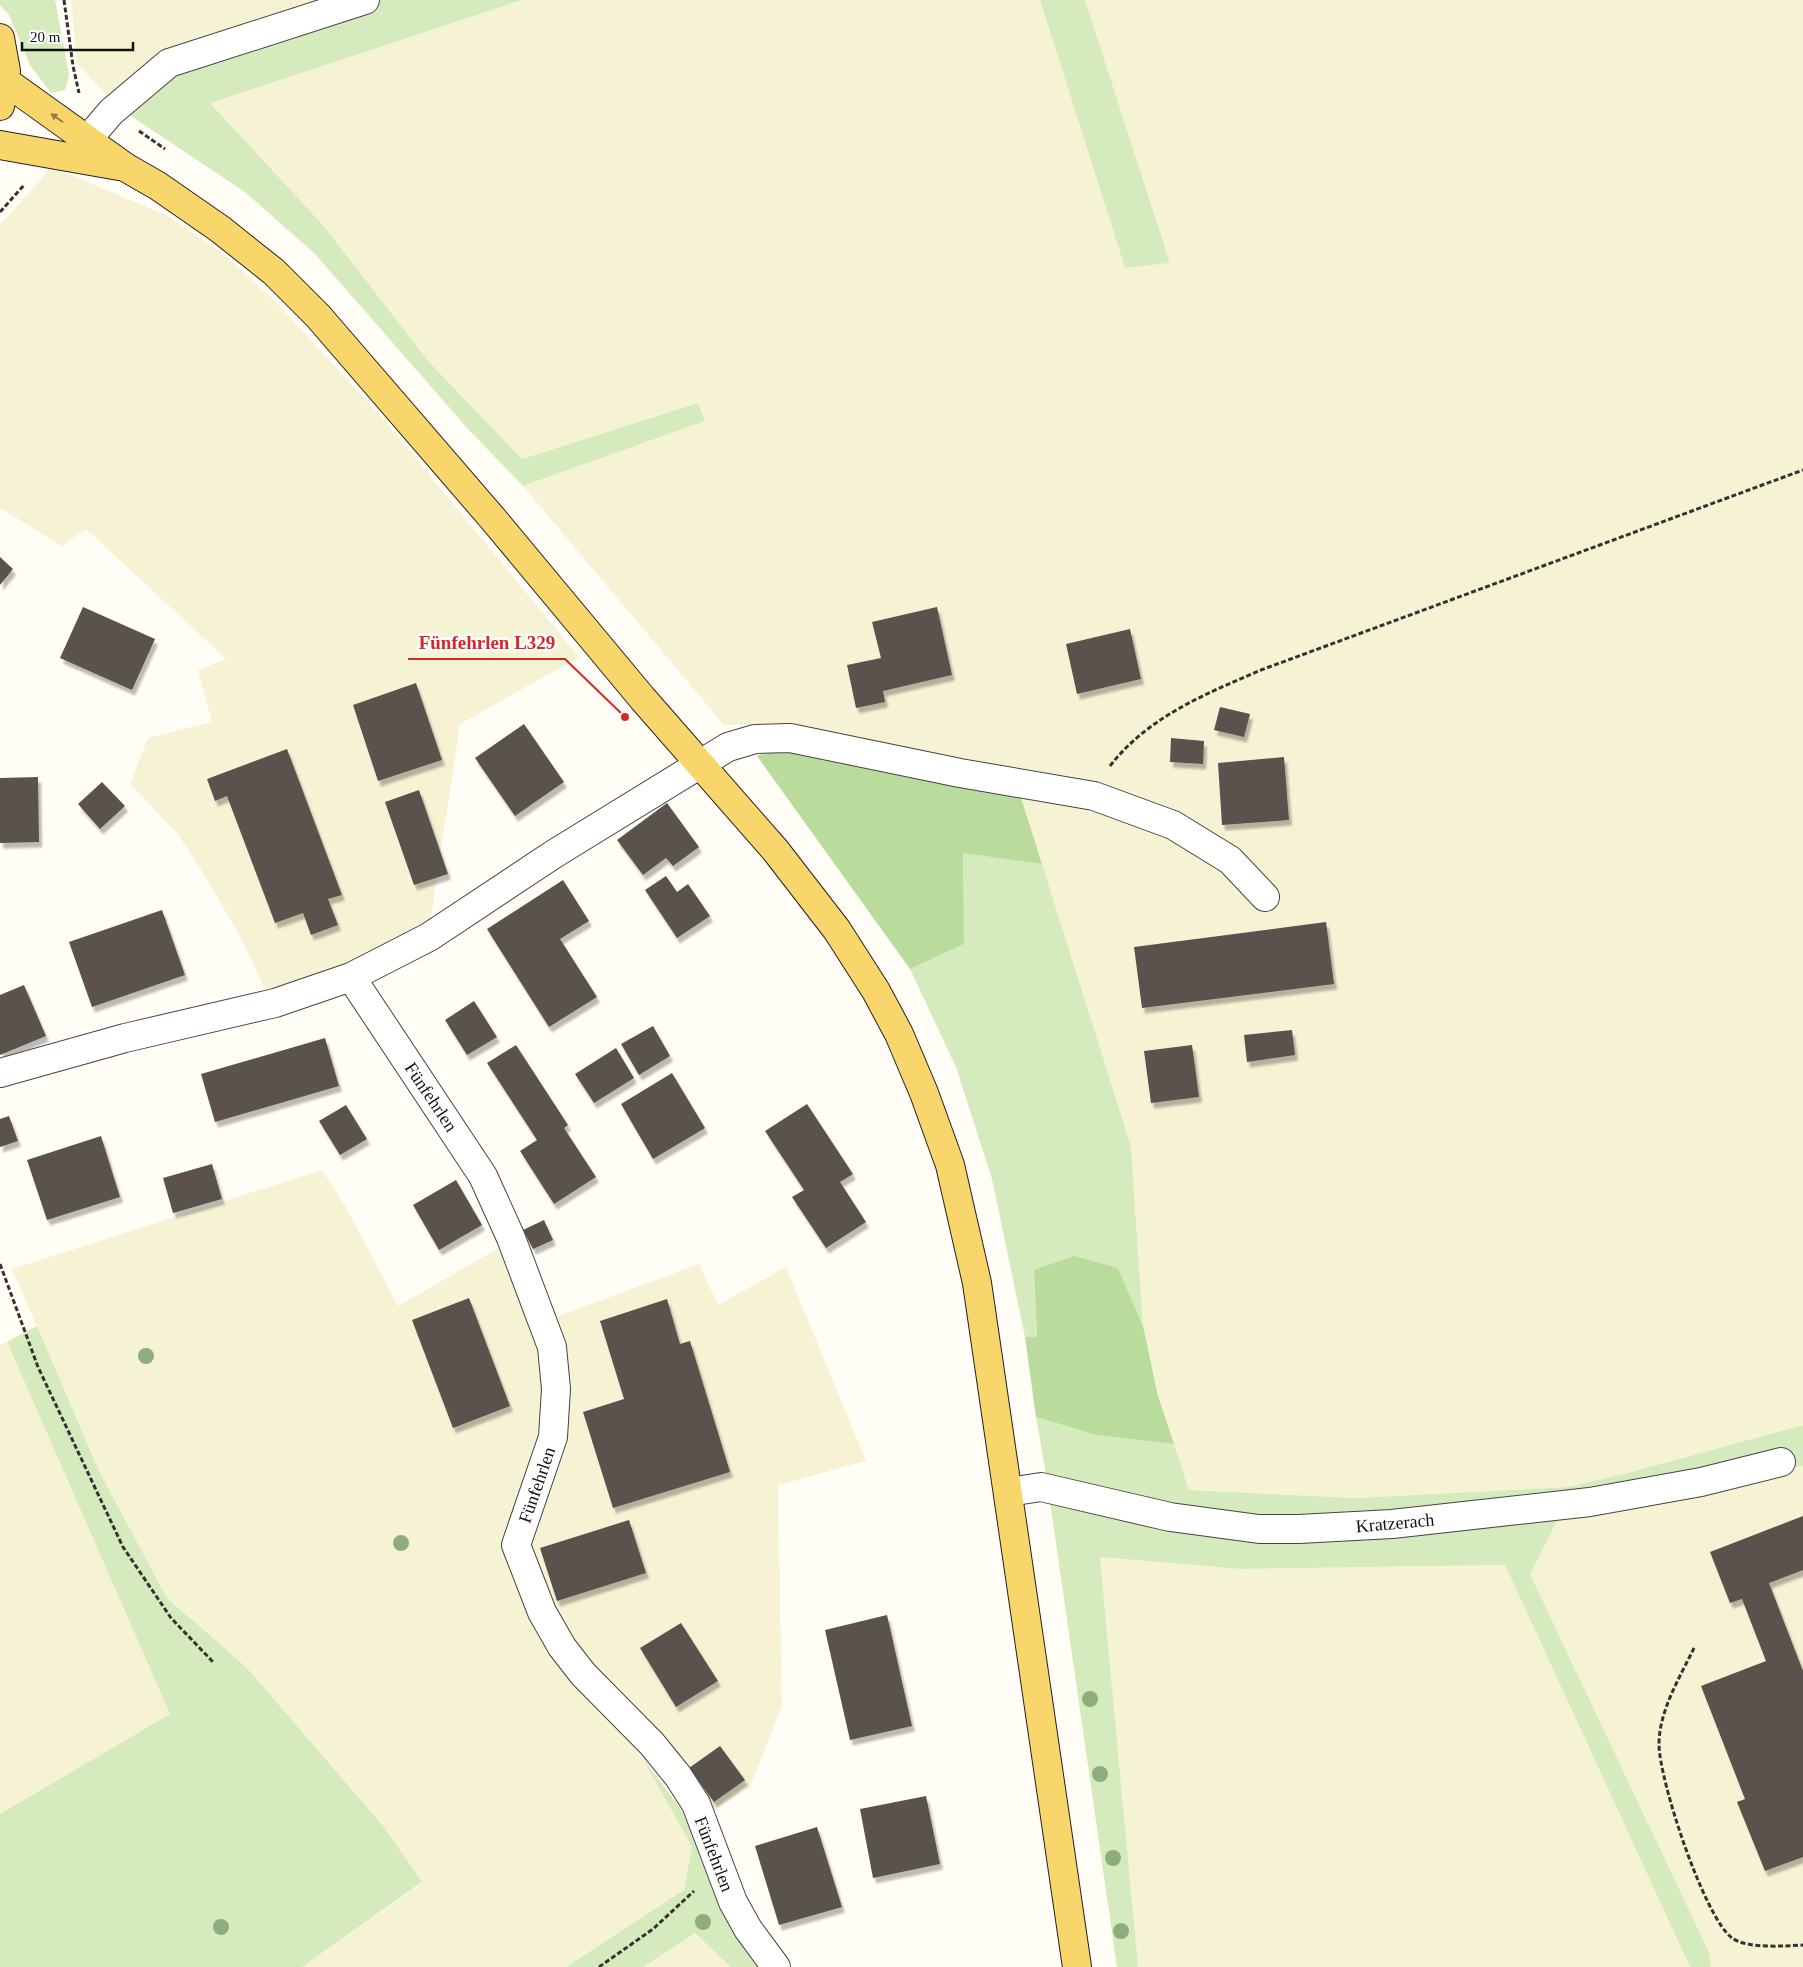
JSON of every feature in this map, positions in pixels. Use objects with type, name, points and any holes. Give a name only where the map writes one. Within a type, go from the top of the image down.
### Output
[{"type":"main road","points":[[0,38],[4,52],[3,93],[88,139],[125,167],[158,186],[220,229],[274,272],[318,316],[494,520],[643,699],[702,764],[776,851],[837,930],[876,991],[899,1034],[924,1093],[950,1165],[977,1283],[1077,1967]]},
{"type":"main road","points":[[0,146],[125,167]]},
{"type":"street","points":[[88,139],[110,112],[169,63],[365,0]]},
{"type":"street","points":[[0,1072],[125,1038],[275,1003],[351,977],[429,937],[554,854],[728,747],[755,739],[790,738],[960,773],[1094,796],[1173,824],[1230,860],[1265,897]]},
{"type":"street","name":"Fünfehrlen","points":[[351,977],[483,1176],[511,1238],[552,1347],[556,1389],[553,1437],[516,1545],[542,1612],[562,1647],[610,1704],[652,1744],[678,1776],[696,1804],[714,1856],[733,1902],[748,1929],[776,1967]]},
{"type":"street","name":"Kratzerach","points":[[1009,1492],[1041,1487],[1170,1517],[1259,1529],[1299,1529],[1401,1523],[1590,1502],[1701,1482],[1782,1462]]},
{"type":"path","points":[[64,0],[73,66],[80,92],[169,152]]},
{"type":"path","points":[[1094,796],[1111,765],[1136,738],[1190,700],[1331,642],[1803,470]]},
{"type":"path","points":[[0,1264],[38,1368],[123,1547],[171,1618],[214,1663]]},
{"type":"path","points":[[1694,1648],[1662,1720],[1659,1744],[1666,1784],[1698,1882],[1721,1925],[1732,1938],[1768,1947],[1803,1945]]},
{"type":"path","points":[[599,1967],[652,1929],[699,1887],[714,1856]]},
{"type":"shaded area","points":[[71,0],[353,0],[116,106],[77,63]]},
{"type":"shaded area","points":[[522,0],[1040,0],[1125,268],[1170,263],[1085,0],[1803,0],[1803,1425],[1624,1474],[1567,1487],[1355,1498],[1189,1490],[1158,1396],[1143,1326],[1131,1147],[833,759],[824,735],[772,723],[724,725],[523,486],[705,421],[698,403],[522,459],[429,362],[323,225],[209,102]]},
{"type":"shaded area","points":[[52,167],[170,217],[224,255],[275,301],[386,422],[579,657],[460,724],[429,931],[276,999],[264,987],[242,940],[207,879],[177,833],[130,784],[148,738],[212,722],[198,670],[226,659],[86,529],[62,546],[0,508],[0,225]]},
{"type":"shaded area","points":[[322,1170],[346,1207],[398,1306],[506,1244],[548,1320],[699,1264],[718,1305],[786,1267],[866,1461],[778,1485],[782,1706],[750,1787],[704,1817],[532,1612],[535,1631],[641,1756],[692,1847],[684,1891],[566,1967],[302,1967],[422,1883],[246,1667],[167,1598],[99,1471],[12,1269]]},
{"type":"shaded area","points":[[7,1342],[170,1714],[0,1814],[0,1345]]},
{"type":"shaded area","points":[[1803,1466],[1803,1967],[1711,1967],[1709,1952],[1530,1574],[1563,1510],[1649,1499]]},
{"type":"shaded area","points":[[1100,1557],[1240,1569],[1505,1565],[1690,1967],[1138,1967]]},
{"type":"shaded area","points":[[695,1932],[731,1967],[643,1967]]},
{"type":"green space","points":[[0,0],[55,0],[69,75],[65,90],[51,93],[30,65],[9,15],[0,5]]},
{"type":"green space","points":[[353,0],[522,0],[210,103],[323,225],[429,362],[522,459],[698,403],[705,421],[523,486],[468,429],[315,254],[245,192],[116,106],[168,60]]},
{"type":"green space","points":[[1040,0],[1085,0],[1170,263],[1125,268]]},
{"type":"green space","points":[[778,748],[1021,798],[1042,864],[963,853],[964,944],[910,969],[757,756]]},
{"type":"green space","points":[[963,853],[1042,864],[1131,1147],[1143,1326],[1118,1268],[1034,1270],[1037,1338],[1025,1337],[992,1179],[956,1067],[910,969],[964,944]]},
{"type":"green space","points":[[1074,1256],[1118,1268],[1143,1326],[1158,1396],[1174,1444],[1096,1435],[1036,1417],[1025,1337],[1037,1337],[1034,1270]]},
{"type":"green space","points":[[37,1326],[99,1471],[167,1598],[246,1667],[383,1826],[422,1882],[302,1967],[0,1967],[0,1814],[170,1714],[7,1342]]},
{"type":"green space","points":[[1036,1417],[1096,1435],[1174,1444],[1189,1490],[1355,1498],[1567,1487],[1624,1474],[1803,1425],[1803,1466],[1649,1499],[1563,1510],[1530,1574],[1709,1952],[1711,1967],[1690,1967],[1505,1565],[1240,1569],[1100,1557],[1138,1967],[1117,1967],[1046,1474]]},
{"type":"green space","points":[[641,1756],[681,1809],[762,1967],[731,1967],[695,1933],[643,1967],[566,1967],[684,1890],[692,1847]]},
{"type":"building","points":[[0,557],[13,569],[0,585]]},
{"type":"building","points":[[83,607],[155,639],[132,690],[60,658]]},
{"type":"building","points":[[937,607],[952,675],[883,691],[885,702],[856,708],[847,665],[881,658],[872,622]]},
{"type":"building","points":[[1130,629],[1141,679],[1077,694],[1066,644]]},
{"type":"building","points":[[416,683],[442,760],[378,781],[353,705]]},
{"type":"building","points":[[1220,707],[1250,714],[1244,737],[1214,730]]},
{"type":"building","points":[[524,724],[564,782],[515,816],[475,758]]},
{"type":"building","points":[[1171,738],[1204,741],[1203,764],[1170,762]]},
{"type":"building","points":[[287,749],[342,895],[328,899],[338,925],[311,935],[303,913],[275,923],[227,796],[215,801],[207,779]]},
{"type":"building","points":[[1284,757],[1289,820],[1222,825],[1218,763]]},
{"type":"building","points":[[38,777],[39,842],[0,843],[0,778]]},
{"type":"building","points":[[102,782],[125,806],[100,829],[78,804]]},
{"type":"building","points":[[419,790],[448,874],[414,885],[385,802]]},
{"type":"building","points":[[667,803],[699,847],[673,866],[666,858],[643,875],[617,840]]},
{"type":"building","points":[[666,876],[677,892],[688,884],[710,916],[677,938],[645,890]]},
{"type":"building","points":[[563,880],[589,921],[560,939],[597,997],[549,1027],[487,929]]},
{"type":"building","points":[[162,910],[185,975],[92,1007],[69,942]]},
{"type":"building","points":[[1326,922],[1334,984],[1142,1008],[1134,947]]},
{"type":"building","points":[[24,985],[46,1036],[0,1055],[0,995]]},
{"type":"building","points":[[474,1001],[497,1037],[467,1055],[445,1020]]},
{"type":"building","points":[[653,1026],[670,1056],[639,1075],[621,1044]]},
{"type":"building","points":[[1292,1030],[1295,1055],[1247,1062],[1244,1035]]},
{"type":"building","points":[[325,1038],[339,1086],[215,1122],[201,1074]]},
{"type":"building","points":[[516,1045],[568,1125],[564,1128],[596,1177],[554,1204],[520,1151],[537,1140],[487,1063]]},
{"type":"building","points":[[1192,1045],[1199,1097],[1151,1103],[1144,1051]]},
{"type":"building","points":[[616,1048],[634,1078],[594,1103],[575,1074]]},
{"type":"building","points":[[672,1073],[705,1128],[653,1159],[621,1104]]},
{"type":"building","points":[[807,1104],[853,1174],[840,1182],[866,1222],[826,1248],[792,1197],[804,1190],[765,1131]]},
{"type":"building","points":[[346,1105],[367,1139],[340,1155],[319,1121]]},
{"type":"building","points":[[9,1116],[18,1141],[0,1147],[0,1119]]},
{"type":"building","points":[[101,1136],[120,1197],[47,1220],[27,1160]]},
{"type":"building","points":[[212,1164],[222,1199],[173,1213],[163,1178]]},
{"type":"building","points":[[456,1180],[482,1225],[439,1250],[413,1205]]},
{"type":"building","points":[[544,1220],[553,1240],[533,1249],[523,1230]]},
{"type":"building","points":[[469,1298],[510,1406],[453,1428],[412,1320]]},
{"type":"building","points":[[667,1299],[680,1344],[690,1341],[730,1472],[613,1508],[583,1412],[624,1399],[600,1321]]},
{"type":"building","points":[[1803,1516],[1803,1570],[1769,1583],[1803,1671],[1803,1857],[1765,1871],[1737,1802],[1745,1799],[1701,1686],[1766,1661],[1742,1599],[1730,1603],[1710,1552]]},
{"type":"building","points":[[629,1520],[646,1573],[557,1601],[540,1548]]},
{"type":"building","points":[[887,1615],[912,1726],[850,1740],[825,1630]]},
{"type":"building","points":[[681,1623],[718,1681],[676,1707],[640,1648]]},
{"type":"building","points":[[720,1746],[745,1780],[714,1802],[689,1768]]},
{"type":"building","points":[[926,1796],[940,1864],[873,1878],[860,1809]]},
{"type":"building","points":[[817,1827],[842,1907],[779,1925],[755,1846]]},
{"type":"place","name":"Fünfehrlen L329","points":[[625,717]]}]
